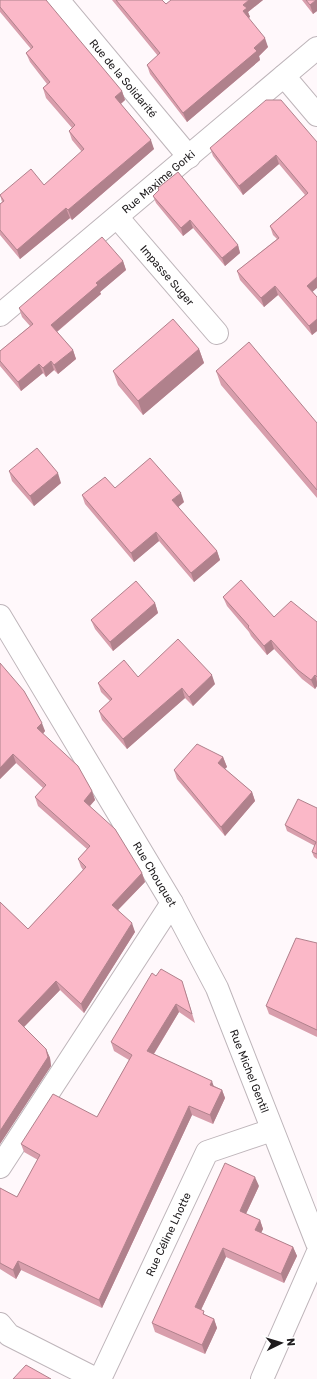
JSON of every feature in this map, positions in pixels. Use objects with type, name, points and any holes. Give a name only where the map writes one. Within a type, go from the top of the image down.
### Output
[{"type":"street","name":"Rue de la Solidarité","points":[[58,0],[189,157]]},
{"type":"street","name":"Rue Maxime Gorki","points":[[0,315],[317,48]]},
{"type":"street","points":[[284,76],[317,115]]},
{"type":"street","name":"Impasse Suger","points":[[117,217],[217,333]]},
{"type":"street","name":"Rue Chouquet","points":[[0,616],[172,903],[0,1167]]},
{"type":"street","name":"Rue Michel Gentil","points":[[172,903],[217,988],[317,1243]]},
{"type":"street","name":"Rue Céline Lhotte","points":[[100,1379],[207,1152],[272,1130]]},
{"type":"street","points":[[262,1379],[317,1254]]},
{"type":"street","points":[[3,1335],[96,1379]]},
{"type":"building","points":[[0,0],[46,0],[122,91],[115,97],[151,140],[68,210],[66,208],[17,250],[0,230],[0,204],[4,201],[0,195],[31,169],[44,185],[84,149],[69,131],[75,125],[43,88],[50,82],[26,53],[33,47],[0,7]]},
{"type":"building","points":[[116,0],[162,0],[166,4],[171,0],[249,0],[243,5],[247,8],[243,11],[265,38],[254,48],[257,51],[183,113],[147,65],[160,53]]},
{"type":"building","points":[[306,0],[316,0],[310,5]]},
{"type":"building","points":[[266,100],[281,100],[317,142],[317,277],[307,286],[317,297],[317,319],[309,326],[275,286],[261,298],[237,271],[279,238],[270,226],[308,193],[276,155],[239,186],[210,148]]},
{"type":"building","points":[[178,172],[238,245],[222,258],[190,220],[181,228],[153,196],[159,190],[158,188]]},
{"type":"building","points":[[102,237],[123,261],[96,283],[98,285],[51,325],[73,350],[54,365],[51,361],[43,368],[39,364],[18,382],[0,361],[0,351],[33,324],[19,308]]},
{"type":"building","points":[[173,319],[199,349],[138,401],[113,371]]},
{"type":"building","points":[[249,342],[317,423],[317,490],[216,371]]},
{"type":"building","points":[[37,448],[58,473],[30,496],[9,471]]},
{"type":"building","points":[[150,458],[181,493],[172,500],[217,551],[191,573],[156,532],[131,553],[82,495],[105,477],[115,488]]},
{"type":"building","points":[[241,580],[274,617],[291,601],[317,622],[317,677],[315,675],[311,680],[298,670],[271,640],[264,646],[248,627],[249,626],[223,597]]},
{"type":"building","points":[[136,581],[155,603],[110,642],[91,620]]},
{"type":"building","points":[[178,639],[212,675],[189,697],[182,688],[123,739],[99,711],[112,699],[98,683],[124,660],[138,677]]},
{"type":"building","points":[[0,663],[24,691],[42,723],[37,728],[78,766],[92,791],[84,801],[115,829],[142,873],[112,905],[132,923],[81,1004],[56,981],[18,1021],[46,1049],[48,1057],[0,1131],[0,902],[28,929],[86,867],[78,859],[90,846],[35,797],[46,785],[13,754],[0,768]]},
{"type":"building","points":[[197,744],[223,757],[218,763],[252,792],[221,827],[174,770]]},
{"type":"building","points":[[298,799],[317,808],[317,854],[312,852],[316,842],[285,825]]},
{"type":"building","points":[[296,938],[317,943],[317,1030],[266,1006]]},
{"type":"building","points":[[161,969],[182,981],[192,1014],[176,1004],[147,1051],[212,1081],[210,1085],[222,1090],[210,1115],[189,1106],[99,1300],[18,1261],[13,1270],[0,1263],[0,1188],[17,1197],[40,1155],[21,1144],[53,1094],[97,1117],[132,1055],[111,1042],[152,973],[156,976]]},
{"type":"building","points":[[225,1163],[255,1177],[240,1211],[260,1220],[255,1230],[293,1247],[281,1274],[223,1248],[195,1307],[204,1311],[203,1314],[214,1319],[202,1345],[152,1323]]},
{"type":"building","points":[[26,1365],[51,1379],[13,1379]]}]
